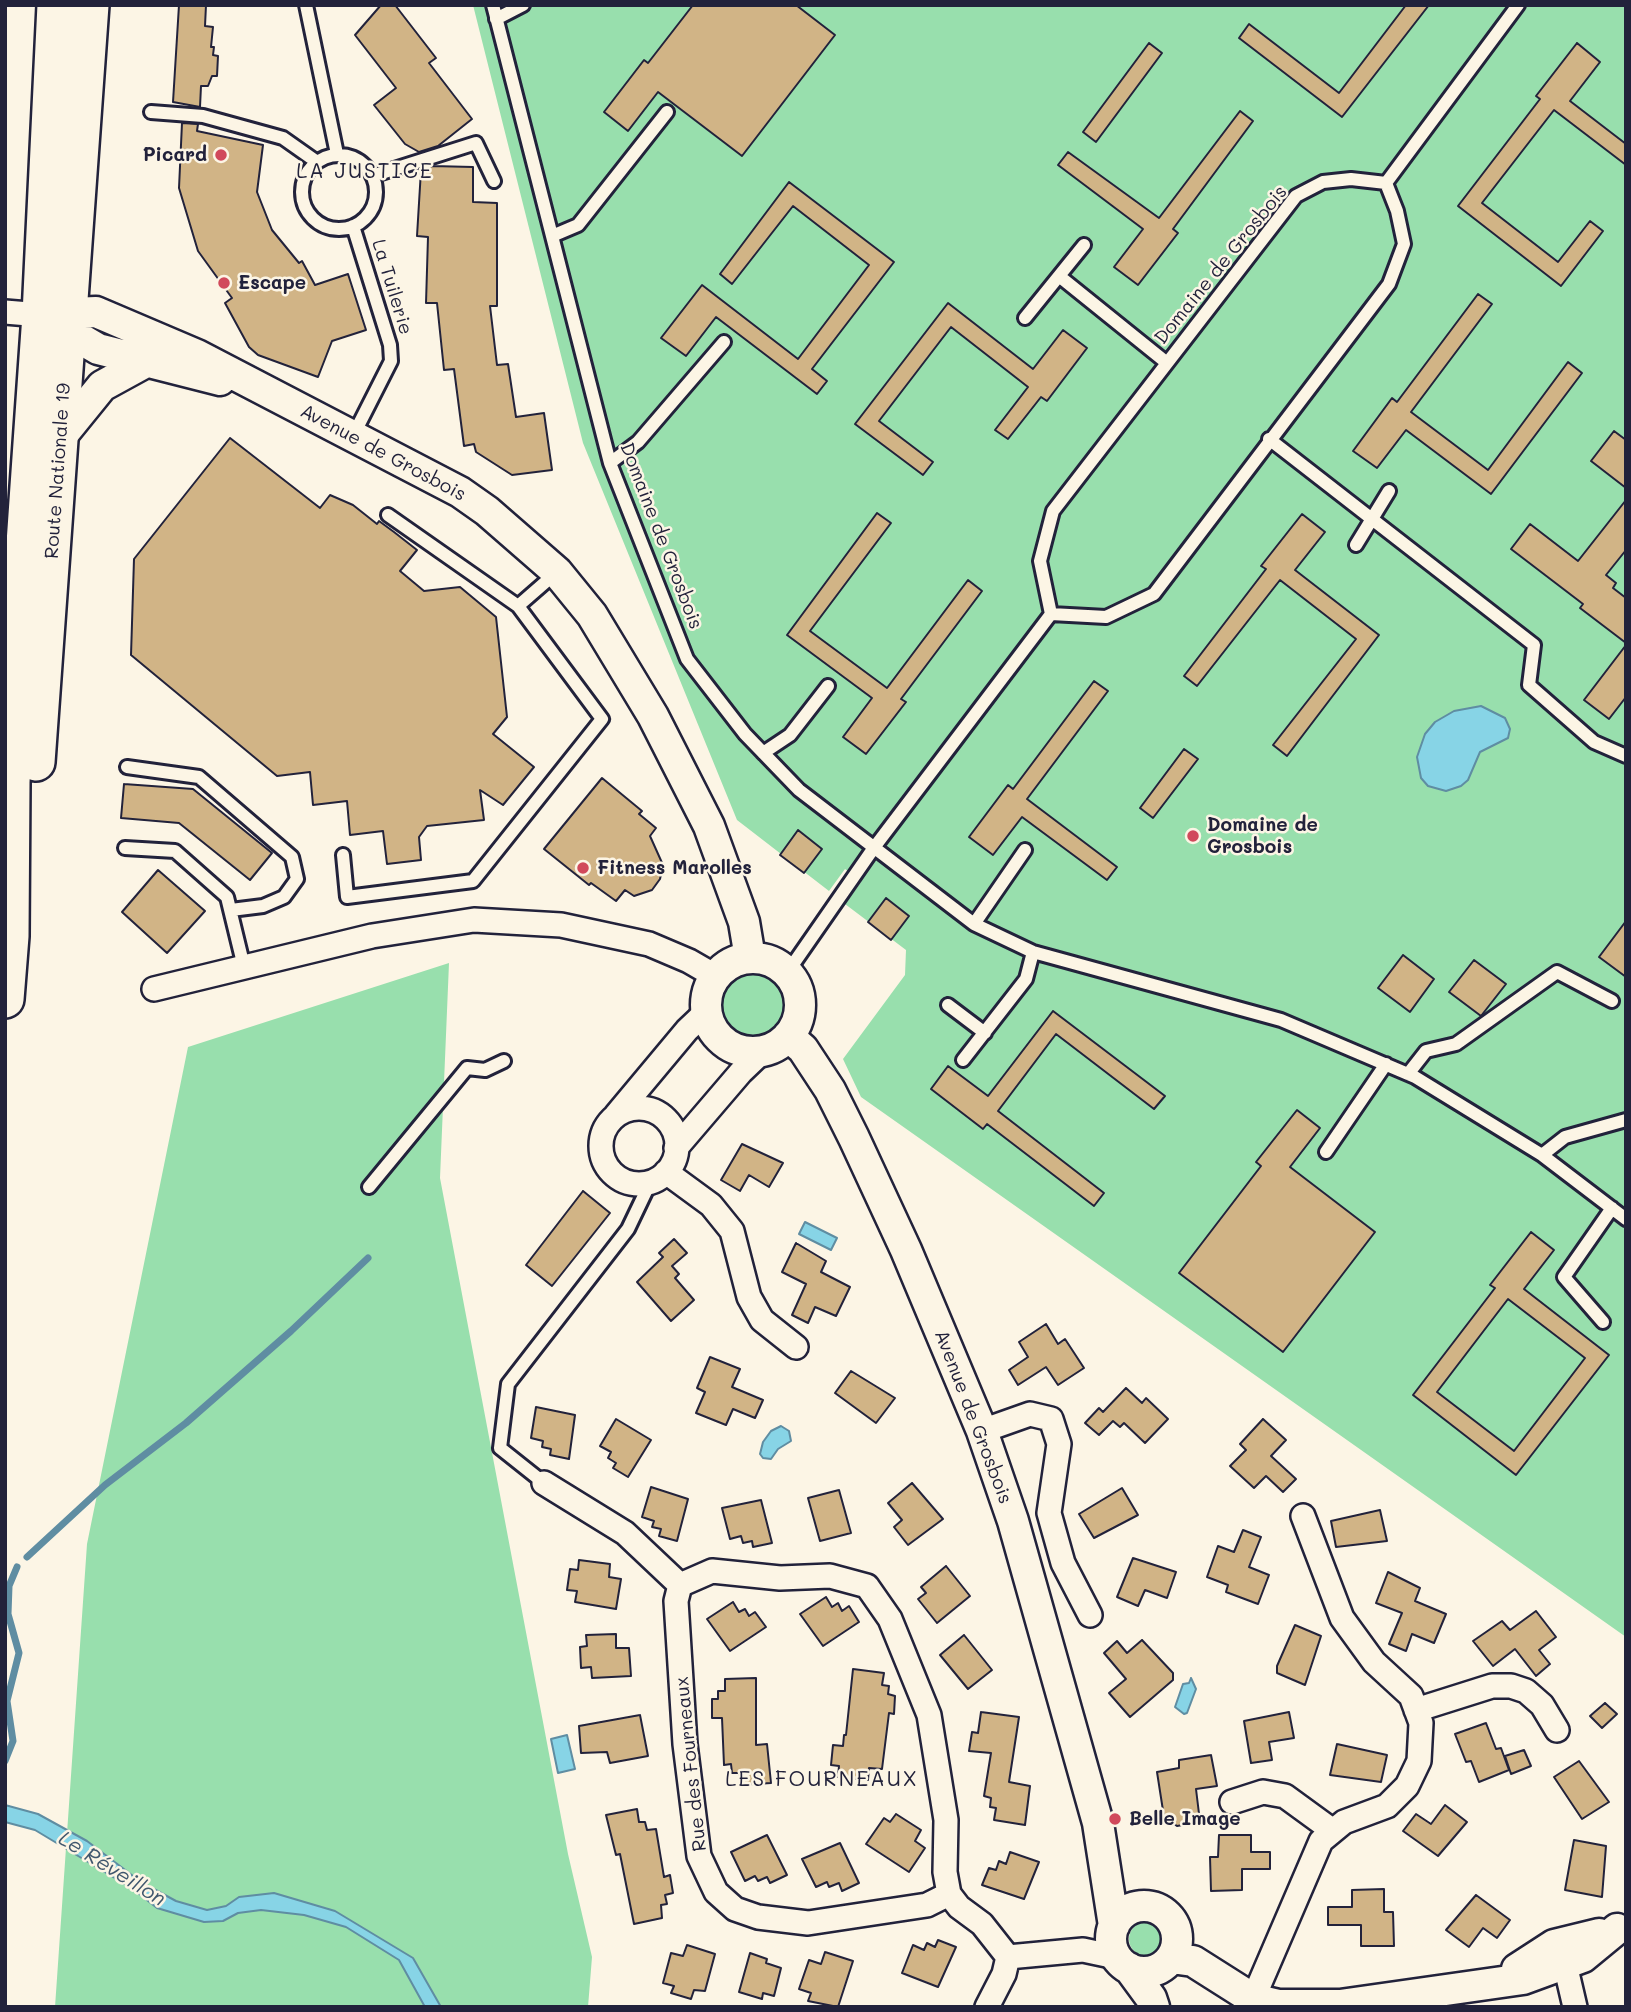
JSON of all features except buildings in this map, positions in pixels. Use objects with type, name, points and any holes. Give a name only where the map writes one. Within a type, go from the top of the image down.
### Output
[{"type":"main road","name":"Route Nationale 19","points":[[5,999],[10,936],[15,686],[69,311],[56,5]]},
{"type":"main road","name":"Route Nationale 19","points":[[10,936],[34,783],[90,5]]},
{"type":"street","points":[[5,312],[69,311]]},
{"type":"street","name":"Avenue de Grosbois","points":[[69,311],[98,349],[267,394]]},
{"type":"street","name":"Avenue de Grosbois","points":[[69,311],[197,355],[267,394],[460,492],[487,511],[557,572],[592,615],[653,716],[709,826],[744,922],[750,958]]},
{"type":"street","points":[[60,439],[102,386],[144,363]]},
{"type":"street","name":"Avenue de Grosbois","points":[[709,826],[732,857],[783,970]]},
{"type":"street","points":[[155,989],[372,936],[474,920],[561,925],[649,944],[715,976]]},
{"type":"street","points":[[750,958],[783,970],[794,982],[800,1004],[799,1016],[788,1036],[777,1046],[763,1051],[748,1052],[733,1048],[711,1027],[706,1012],[709,987],[715,976],[736,961],[750,958]]},
{"type":"street","points":[[706,1012],[687,1030],[608,1124],[601,1139],[605,1165],[624,1182],[658,1177],[711,1205],[732,1231],[749,1297],[762,1320],[796,1347]]},
{"type":"street","name":"Avenue de Grosbois","points":[[788,1036],[803,1049],[830,1090],[854,1138],[906,1250],[982,1431],[1013,1521],[1098,1823],[1125,1885],[1145,1906]]},
{"type":"street","points":[[658,1177],[677,1147],[741,1072],[763,1051]]},
{"type":"street","points":[[608,1124],[627,1110],[651,1110],[670,1125],[677,1147]]},
{"type":"street","points":[[982,1431],[1030,1414],[1051,1419],[1059,1444],[1049,1513],[1063,1563],[1090,1615]]},
{"type":"street","points":[[544,1483],[625,1532],[680,1585],[712,1572],[780,1578],[830,1576],[867,1586],[890,1619],[929,1715],[946,1820],[945,1872],[948,1894],[959,1907],[982,1924],[1008,1956]]},
{"type":"street","points":[[1257,1991],[1321,1841],[1344,1822],[1387,1806],[1407,1786],[1419,1761],[1421,1723],[1411,1696],[1374,1662],[1342,1618],[1303,1516]]},
{"type":"street","name":"Rue des Fourneaux","points":[[680,1585],[676,1601],[685,1744],[699,1856],[716,1892],[735,1909],[758,1917],[808,1923],[927,1905],[948,1894]]},
{"type":"street","points":[[1416,1710],[1492,1686],[1511,1686],[1526,1690],[1542,1704],[1557,1730]]},
{"type":"street","points":[[1232,1802],[1263,1792],[1285,1796],[1332,1831]]},
{"type":"street","name":"Avenue de Grosbois","points":[[1098,1823],[1110,1948],[1153,2002]]},
{"type":"street","points":[[1110,1948],[1126,1911],[1145,1906],[1163,1912],[1175,1927],[1257,1991]]},
{"type":"street","points":[[1166,1962],[1176,1948],[1175,1927]]},
{"type":"street","points":[[1008,1956],[1110,1948],[1143,1972],[1166,1962],[1193,1961],[1257,1991],[1313,2006],[1523,1979],[1559,1955],[1583,1957],[1621,1927]]},
{"type":"street","points":[[1559,1955],[1575,2007]]},
{"type":"street","points":[[987,2007],[1004,1974],[1008,1956]]},
{"type":"street","name":"Avenue de Grosbois","points":[[1153,2002],[1166,1962]]},
{"type":"lane","points":[[306,5],[337,154]]},
{"type":"lane","name":"Domaine de Grosbois","points":[[493,5],[610,463],[687,659],[763,753],[799,790],[974,924],[1033,952],[1281,1020],[1408,1074],[1542,1155],[1626,1219]]},
{"type":"lane","points":[[496,19],[523,5]]},
{"type":"lane","points":[[783,970],[1051,614],[1106,617],[1154,594],[1269,439],[1390,284],[1404,244],[1397,211],[1386,183],[1518,5]]},
{"type":"lane","points":[[151,112],[203,116],[283,138],[317,162]]},
{"type":"lane","points":[[552,236],[578,225],[667,112]]},
{"type":"lane","points":[[372,176],[476,143],[494,181]]},
{"type":"lane","points":[[337,154],[357,159],[372,176],[376,193],[374,204],[362,221],[353,226],[330,227],[310,214],[305,204],[304,181],[317,162],[337,154]]},
{"type":"lane","name":"Domaine de Grosbois","points":[[1051,614],[1040,561],[1053,511],[1296,196],[1323,182],[1351,179],[1386,183]]},
{"type":"lane","name":"La Tuilerie","points":[[353,226],[390,345],[391,361],[353,436]]},
{"type":"lane","points":[[1025,318],[1084,245]]},
{"type":"lane","points":[[1059,276],[1167,363]]},
{"type":"lane","points":[[610,463],[638,442],[724,342]]},
{"type":"lane","points":[[1269,439],[1534,645],[1529,685],[1594,742],[1626,756]]},
{"type":"lane","points":[[1356,545],[1389,491]]},
{"type":"lane","points":[[343,855],[347,897],[473,881],[602,719],[518,606],[388,515]]},
{"type":"lane","points":[[518,606],[557,572]]},
{"type":"lane","points":[[763,753],[790,735],[828,686]]},
{"type":"lane","points":[[127,768],[199,777],[292,857],[297,879],[284,897],[263,906],[230,910]]},
{"type":"lane","points":[[125,848],[174,851],[228,897],[244,967]]},
{"type":"lane","points":[[974,924],[1025,850]]},
{"type":"lane","points":[[963,1060],[1026,979],[1033,952]]},
{"type":"lane","points":[[1408,1074],[1426,1051],[1456,1044],[1557,972],[1612,1001]]},
{"type":"lane","points":[[948,1005],[985,1033]]},
{"type":"lane","points":[[369,1187],[467,1068],[485,1070],[504,1061]]},
{"type":"lane","points":[[1326,1152],[1386,1065]]},
{"type":"lane","points":[[1542,1155],[1565,1137],[1626,1120]]},
{"type":"lane","points":[[544,1483],[500,1448],[508,1384],[628,1229],[658,1177]]},
{"type":"lane","points":[[1603,1322],[1564,1277],[1612,1208]]},
{"type":"green space","name":"Domaine de Grosbois","points":[[473,5],[1626,5],[1626,1637],[861,1097],[843,1059],[905,975],[906,950],[845,904],[861,882],[845,869],[829,891],[737,820],[583,443]]},
{"type":"green space","points":[[449,963],[440,1178],[568,1854],[592,1957],[588,2007],[55,2007],[87,1544],[188,1047]]},
{"type":"green space","points":[[753,973],[765,975],[776,982],[783,993],[783,1017],[776,1028],[765,1035],[753,1037],[741,1035],[730,1028],[723,1017],[721,1005],[723,993],[730,982],[741,975]]},
{"type":"green space","points":[[1146,1922],[1158,1927],[1163,1939],[1158,1951],[1146,1956],[1134,1951],[1129,1939],[1134,1927]]},
{"type":"water","points":[[1481,706],[1505,718],[1510,729],[1508,738],[1480,752],[1468,780],[1461,786],[1446,791],[1428,786],[1421,778],[1417,757],[1425,734],[1435,722],[1454,711]]},
{"type":"water","points":[[805,1222],[837,1238],[831,1250],[799,1234]]},
{"type":"water","points":[[781,1426],[789,1431],[791,1441],[778,1449],[771,1459],[763,1458],[760,1454],[763,1442],[771,1431]]},
{"type":"water","points":[[1191,1678],[1196,1689],[1187,1713],[1184,1714],[1175,1707],[1183,1684],[1189,1683]]},
{"type":"water","points":[[567,1735],[575,1769],[558,1773],[551,1739]]},
{"type":"water","name":"Le Réveillon","points":[[5,1805],[38,1814],[87,1841],[141,1882],[176,1901],[207,1910],[226,1906],[239,1897],[274,1893],[335,1911],[413,1958],[441,2007],[425,2007],[399,1960],[346,1927],[304,1915],[261,1910],[238,1913],[223,1921],[204,1922],[157,1908],[133,1889],[35,1830],[5,1822]]},
{"type":"waterway","points":[[27,1557],[105,1485],[186,1423],[291,1331],[368,1258]]},
{"type":"waterway","points":[[5,1761],[13,1741],[7,1701],[19,1653],[8,1614],[9,1586],[17,1567]]},
{"type":"place","name":"Picard","points":[[221,155]]},
{"type":"place","name":"Escape","points":[[224,283]]},
{"type":"place","name":"Domaine de Grosbois","points":[[1193,836]]},
{"type":"place","name":"Fitness Marolles","points":[[583,868]]},
{"type":"place","name":"Belle Image","points":[[1115,1819]]},
{"type":"district","name":"LA JUSTICE","points":[[365,172]]},
{"type":"district","name":"LES FOURNEAUX","points":[[822,1780]]}]
